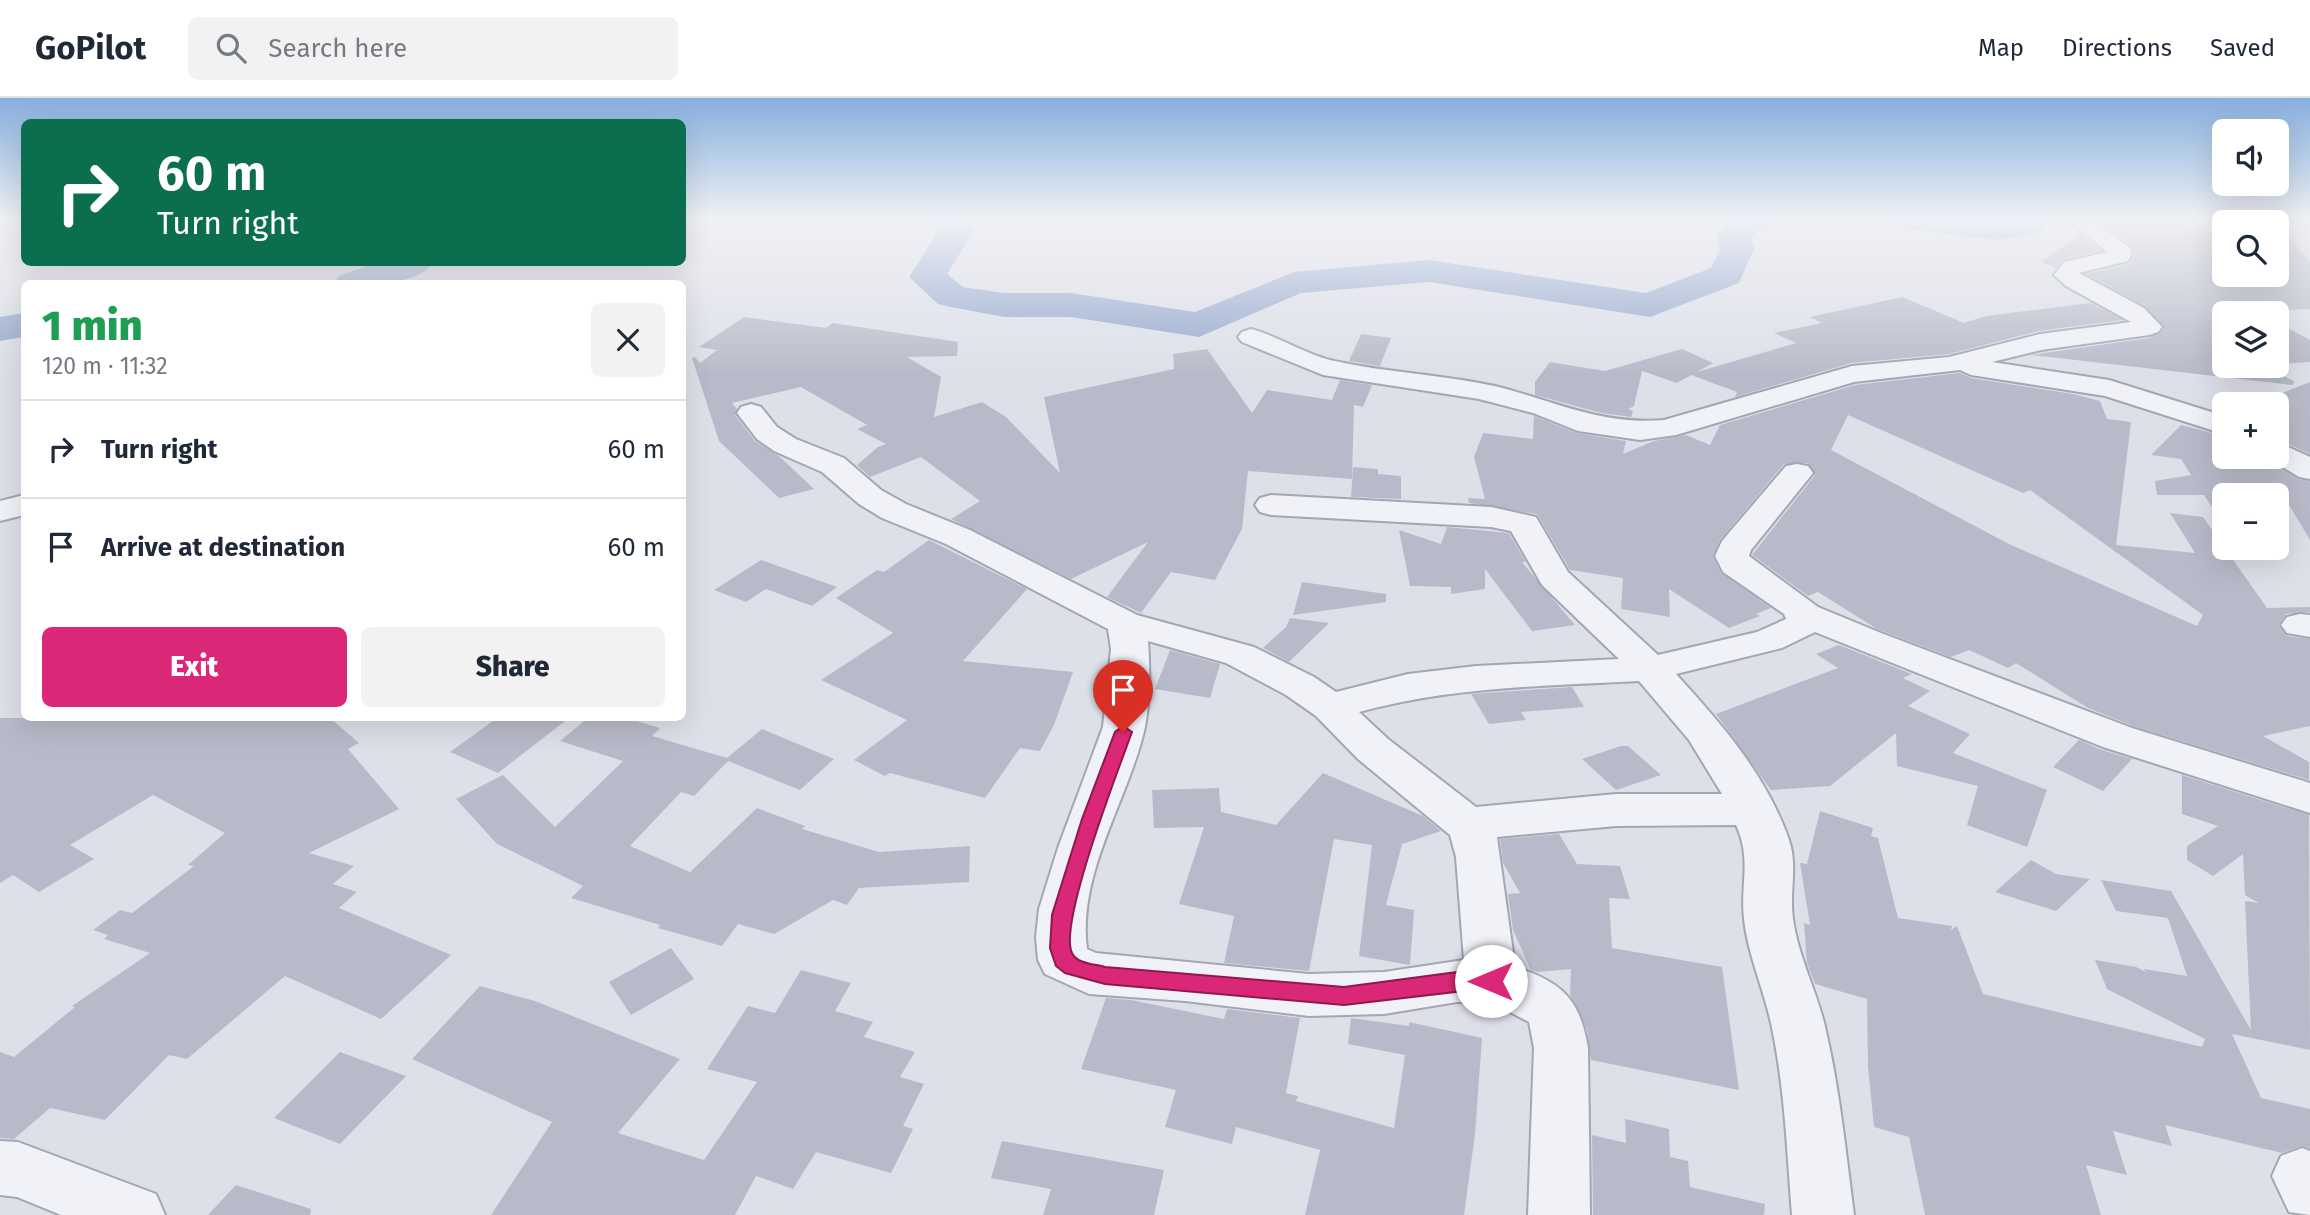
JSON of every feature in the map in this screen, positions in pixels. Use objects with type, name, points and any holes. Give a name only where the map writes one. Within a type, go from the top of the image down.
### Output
[{"type":"street","points":[[1251,337],[1323,367],[1479,391],[1543,407],[1588,425],[1640,431],[1666,429],[1852,374],[1949,365],[2040,342],[2149,327],[2139,316],[2078,286],[2066,275],[2069,271]]},
{"type":"street","points":[[1949,365],[2041,376],[2109,388],[2212,421]]},
{"type":"street","points":[[751,413],[767,433],[786,445],[833,465],[870,497],[894,511],[958,537],[1125,623],[1240,655],[1300,686],[1330,707],[1373,749],[1467,824],[1476,840],[1479,857],[1491,981]]},
{"type":"street","points":[[2289,458],[2310,470]]},
{"type":"street","points":[[1797,473],[1734,548],[1732,556],[1735,565],[1785,597],[1805,615],[1993,693],[2154,752],[2310,798]]},
{"type":"street","points":[[1270,505],[1491,517],[1524,524],[1554,578],[1649,669],[1704,730],[1735,775],[1766,840],[1770,866],[1768,919],[1799,1028],[1810,1091],[1823,1215]]},
{"type":"street","points":[[0,511],[21,506]]},
{"type":"street","points":[[1330,707],[1408,686],[1449,681],[1649,669],[1769,640],[1797,629],[1804,622],[1805,615]]},
{"type":"street","points":[[1125,623],[1130,644],[1125,721],[1062,915],[1060,948],[1063,960],[1089,973],[1185,980],[1309,995],[1384,993],[1457,981],[1491,981],[1518,989],[1548,1007],[1558,1027],[1561,1048],[1559,1215]]},
{"type":"street","points":[[1467,824],[1616,810],[1752,809]]},
{"type":"street","points":[[0,1168],[18,1170],[134,1215]]},
{"type":"building","points":[[2098,271],[2212,271],[2212,287],[2289,287],[2289,271],[2310,271],[2310,309],[2289,310],[2289,301],[2212,301],[2212,376],[2031,355],[2149,338],[2164,329],[2145,306],[2086,274]]},
{"type":"building","points":[[1902,297],[1964,323],[1986,316],[2091,303],[2123,320],[2039,331],[1949,354],[1851,363],[1735,397],[1737,392],[1691,375],[1677,383],[1642,371],[1634,406],[1628,409],[1633,411],[1631,417],[1601,413],[1535,395],[1535,382],[1550,362],[1605,371],[1682,349],[1713,363],[1697,372],[1796,343],[1774,333],[1822,323],[1810,317]]},
{"type":"building","points":[[744,317],[826,328],[833,323],[958,342],[957,356],[907,357],[941,377],[934,417],[982,402],[1006,417],[1060,473],[1044,397],[1174,369],[1173,354],[1207,349],[1252,413],[1267,390],[1332,400],[1340,380],[1372,385],[1363,407],[1354,405],[1352,479],[1248,471],[1242,529],[1215,580],[1171,572],[1141,613],[1107,597],[1148,542],[1071,579],[951,519],[980,501],[921,457],[870,477],[857,465],[878,447],[886,444],[857,429],[867,425],[801,387],[732,403],[737,409],[735,415],[755,441],[780,457],[814,489],[779,498],[719,441],[692,358],[695,357],[700,363],[717,350],[699,347]]},
{"type":"building","points":[[2289,329],[2310,340],[2310,362],[2289,363]]},
{"type":"building","points":[[1361,334],[1391,338],[1380,366],[1349,361]]},
{"type":"building","points":[[1960,373],[1971,378],[2073,394],[2100,401],[2107,419],[2131,422],[2116,545],[2195,553],[2170,513],[2203,517],[2212,530],[2212,560],[2233,560],[2267,608],[2310,607],[2310,612],[2286,614],[2278,625],[2287,636],[2310,639],[2310,726],[2263,736],[2309,762],[2309,780],[2133,726],[2088,708],[2016,663],[2008,668],[1969,650],[1951,657],[1877,629],[1818,592],[1808,596],[1752,555],[1815,475],[1808,463],[1784,464],[1720,540],[1713,557],[1721,573],[1771,608],[1756,614],[1760,616],[1729,628],[1669,589],[1670,617],[1621,609],[1623,578],[1570,570],[1537,514],[1469,503],[1468,498],[1485,499],[1474,457],[1483,433],[1533,439],[1534,416],[1577,433],[1626,441],[1623,454],[1654,441],[1686,435],[1710,445],[1720,425],[1855,385]],"holes":[[[1848,415],[2023,493],[2030,490],[2203,615],[2197,626],[2009,544],[1831,450]]]},
{"type":"building","points":[[2232,378],[2288,378],[2294,381],[2293,385]]},
{"type":"building","points":[[2310,382],[2310,454],[2289,444],[2289,392],[2285,392]]},
{"type":"building","points":[[2181,425],[2212,433],[2212,469],[2281,469],[2298,479],[2310,481],[2310,540],[2289,505],[2289,483],[2212,483],[2212,507],[2204,495],[2157,495],[2155,481],[2191,475],[2181,459],[2151,455]]},
{"type":"building","points":[[1353,467],[1378,469],[1378,474],[1401,476],[1401,499],[1351,497]]},
{"type":"building","points":[[1447,527],[1509,533],[1526,562],[1522,562],[1575,625],[1532,631],[1485,569],[1485,589],[1451,594],[1451,587],[1410,586],[1399,530],[1441,544]]},
{"type":"building","points":[[929,540],[1027,589],[963,661],[1073,672],[1054,725],[1040,751],[1020,748],[985,798],[890,773],[885,776],[854,760],[907,720],[821,680],[893,633],[836,598],[877,570],[884,572]]},
{"type":"building","points":[[761,560],[837,587],[812,606],[766,589],[746,602],[714,590]]},
{"type":"building","points":[[1302,582],[1386,594],[1386,602],[1293,615]]},
{"type":"building","points":[[1290,618],[1329,623],[1289,662],[1263,648],[1286,627]]},
{"type":"building","points":[[1839,645],[1912,674],[1903,678],[1930,691],[1908,706],[1970,734],[1953,753],[2047,790],[2027,847],[1967,825],[1978,786],[1897,766],[1896,733],[1830,786],[1771,790],[1716,714],[1838,668],[1816,654]]},
{"type":"building","points":[[1170,650],[1220,664],[1210,698],[1155,689]]},
{"type":"building","points":[[1572,687],[1584,707],[1521,712],[1526,720],[1489,724],[1471,694]]},
{"type":"building","points":[[0,718],[21,718],[21,721],[333,721],[359,743],[348,749],[399,809],[309,853],[354,866],[333,884],[357,892],[339,908],[451,955],[381,1019],[285,976],[187,1059],[169,1055],[105,1120],[50,1108],[14,1139],[0,1138],[0,1052],[14,1057],[75,1007],[72,1006],[150,953],[104,939],[108,935],[93,930],[120,910],[132,913],[194,866],[188,865],[225,833],[153,795],[70,845],[94,859],[39,892],[13,875],[0,883]]},
{"type":"building","points":[[493,721],[565,721],[498,773],[450,752]]},
{"type":"building","points":[[584,721],[636,721],[660,728],[652,736],[727,758],[762,729],[834,759],[800,790],[728,761],[694,796],[681,792],[630,846],[690,872],[757,808],[805,826],[802,829],[879,852],[970,846],[969,882],[859,888],[847,905],[833,900],[774,934],[738,924],[722,946],[658,928],[660,925],[571,898],[583,886],[497,844],[456,799],[503,775],[555,827],[623,761],[560,741]]},
{"type":"building","points":[[2079,740],[2132,759],[2103,791],[2053,767]]},
{"type":"building","points":[[1628,746],[1661,775],[1616,790],[1582,759]]},
{"type":"building","points":[[1323,773],[1423,816],[1441,831],[1402,844],[1386,905],[1414,910],[1410,965],[1359,956],[1372,845],[1334,839],[1309,971],[1224,963],[1234,916],[1179,904],[1204,827],[1154,828],[1152,790],[1219,788],[1221,812],[1276,825]]},
{"type":"building","points":[[2182,775],[2309,815],[2310,1050],[2232,1034],[2261,1098],[2310,1109],[2310,1148],[2301,1146],[2282,1153],[2165,1125],[2172,1146],[2113,1131],[2127,1175],[2086,1165],[2101,1215],[1925,1215],[1909,1137],[1874,1127],[1868,1067],[1867,999],[1815,984],[1807,963],[1804,923],[1810,925],[1800,863],[1807,864],[1820,811],[1873,828],[1871,836],[1878,838],[1898,918],[1952,926],[1951,930],[1957,926],[1983,994],[2202,1047],[2205,1039],[2107,989],[2095,960],[2136,967],[2146,972],[2144,969],[2187,976],[2168,918],[2116,911],[2101,880],[2171,891],[2251,1030],[2245,901],[2259,903],[2245,895],[2243,854],[2213,876],[2187,860],[2187,846],[2218,826],[2182,814]]},
{"type":"building","points":[[1559,834],[1577,864],[1620,866],[1630,899],[1609,898],[1612,948],[1722,967],[1739,1090],[1591,1060],[1587,1030],[1570,995],[1571,969],[1537,972],[1531,970],[1513,930],[1508,894],[1520,893],[1503,863],[1500,839]]},
{"type":"building","points":[[2031,860],[2056,874],[2090,879],[2056,911],[1995,892]]},
{"type":"building","points":[[671,948],[694,979],[631,1015],[609,982]]},
{"type":"building","points":[[801,970],[851,983],[835,1011],[873,1022],[864,1037],[915,1052],[900,1077],[924,1084],[903,1126],[913,1129],[891,1173],[816,1152],[793,1189],[756,1176],[735,1215],[491,1215],[552,1122],[412,1059],[480,986],[535,1001],[680,1059],[618,1133],[704,1160],[757,1082],[707,1069],[748,1006],[775,1013]]},
{"type":"building","points":[[1106,998],[1131,1000],[1224,1019],[1227,1009],[1300,1018],[1286,1093],[1298,1096],[1296,1101],[1394,1128],[1405,1055],[1348,1044],[1351,1018],[1409,1026],[1409,1022],[1482,1038],[1475,1134],[1464,1215],[1305,1215],[1320,1150],[1236,1127],[1232,1144],[1165,1127],[1176,1090],[1081,1069]]},
{"type":"building","points":[[340,1052],[406,1076],[340,1144],[274,1118]]},
{"type":"building","points":[[1625,1119],[1669,1129],[1670,1157],[1688,1161],[1690,1187],[1765,1204],[1764,1215],[1593,1215],[1592,1135],[1626,1143]]},
{"type":"building","points":[[1002,1141],[1164,1170],[1154,1215],[1043,1215],[1051,1189],[991,1178]]},
{"type":"building","points":[[236,1185],[311,1209],[310,1215],[208,1215]]},
{"type":"waterway","points":[[364,280],[389,271]]},
{"type":"waterway","points":[[930,271],[927,277],[951,296],[1004,305],[1071,305],[1199,325],[1294,283],[1428,271]]},
{"type":"waterway","points":[[1430,271],[1537,290],[1650,305],[1726,275],[1728,271]]},
{"type":"waterway","points":[[0,329],[21,326]]},
{"type":"route","points":[[1123,732],[1091,819],[1062,915],[1060,948],[1063,960],[1073,967],[1105,975],[1185,980],[1309,995],[1384,993],[1457,981],[1491,981]]}]
